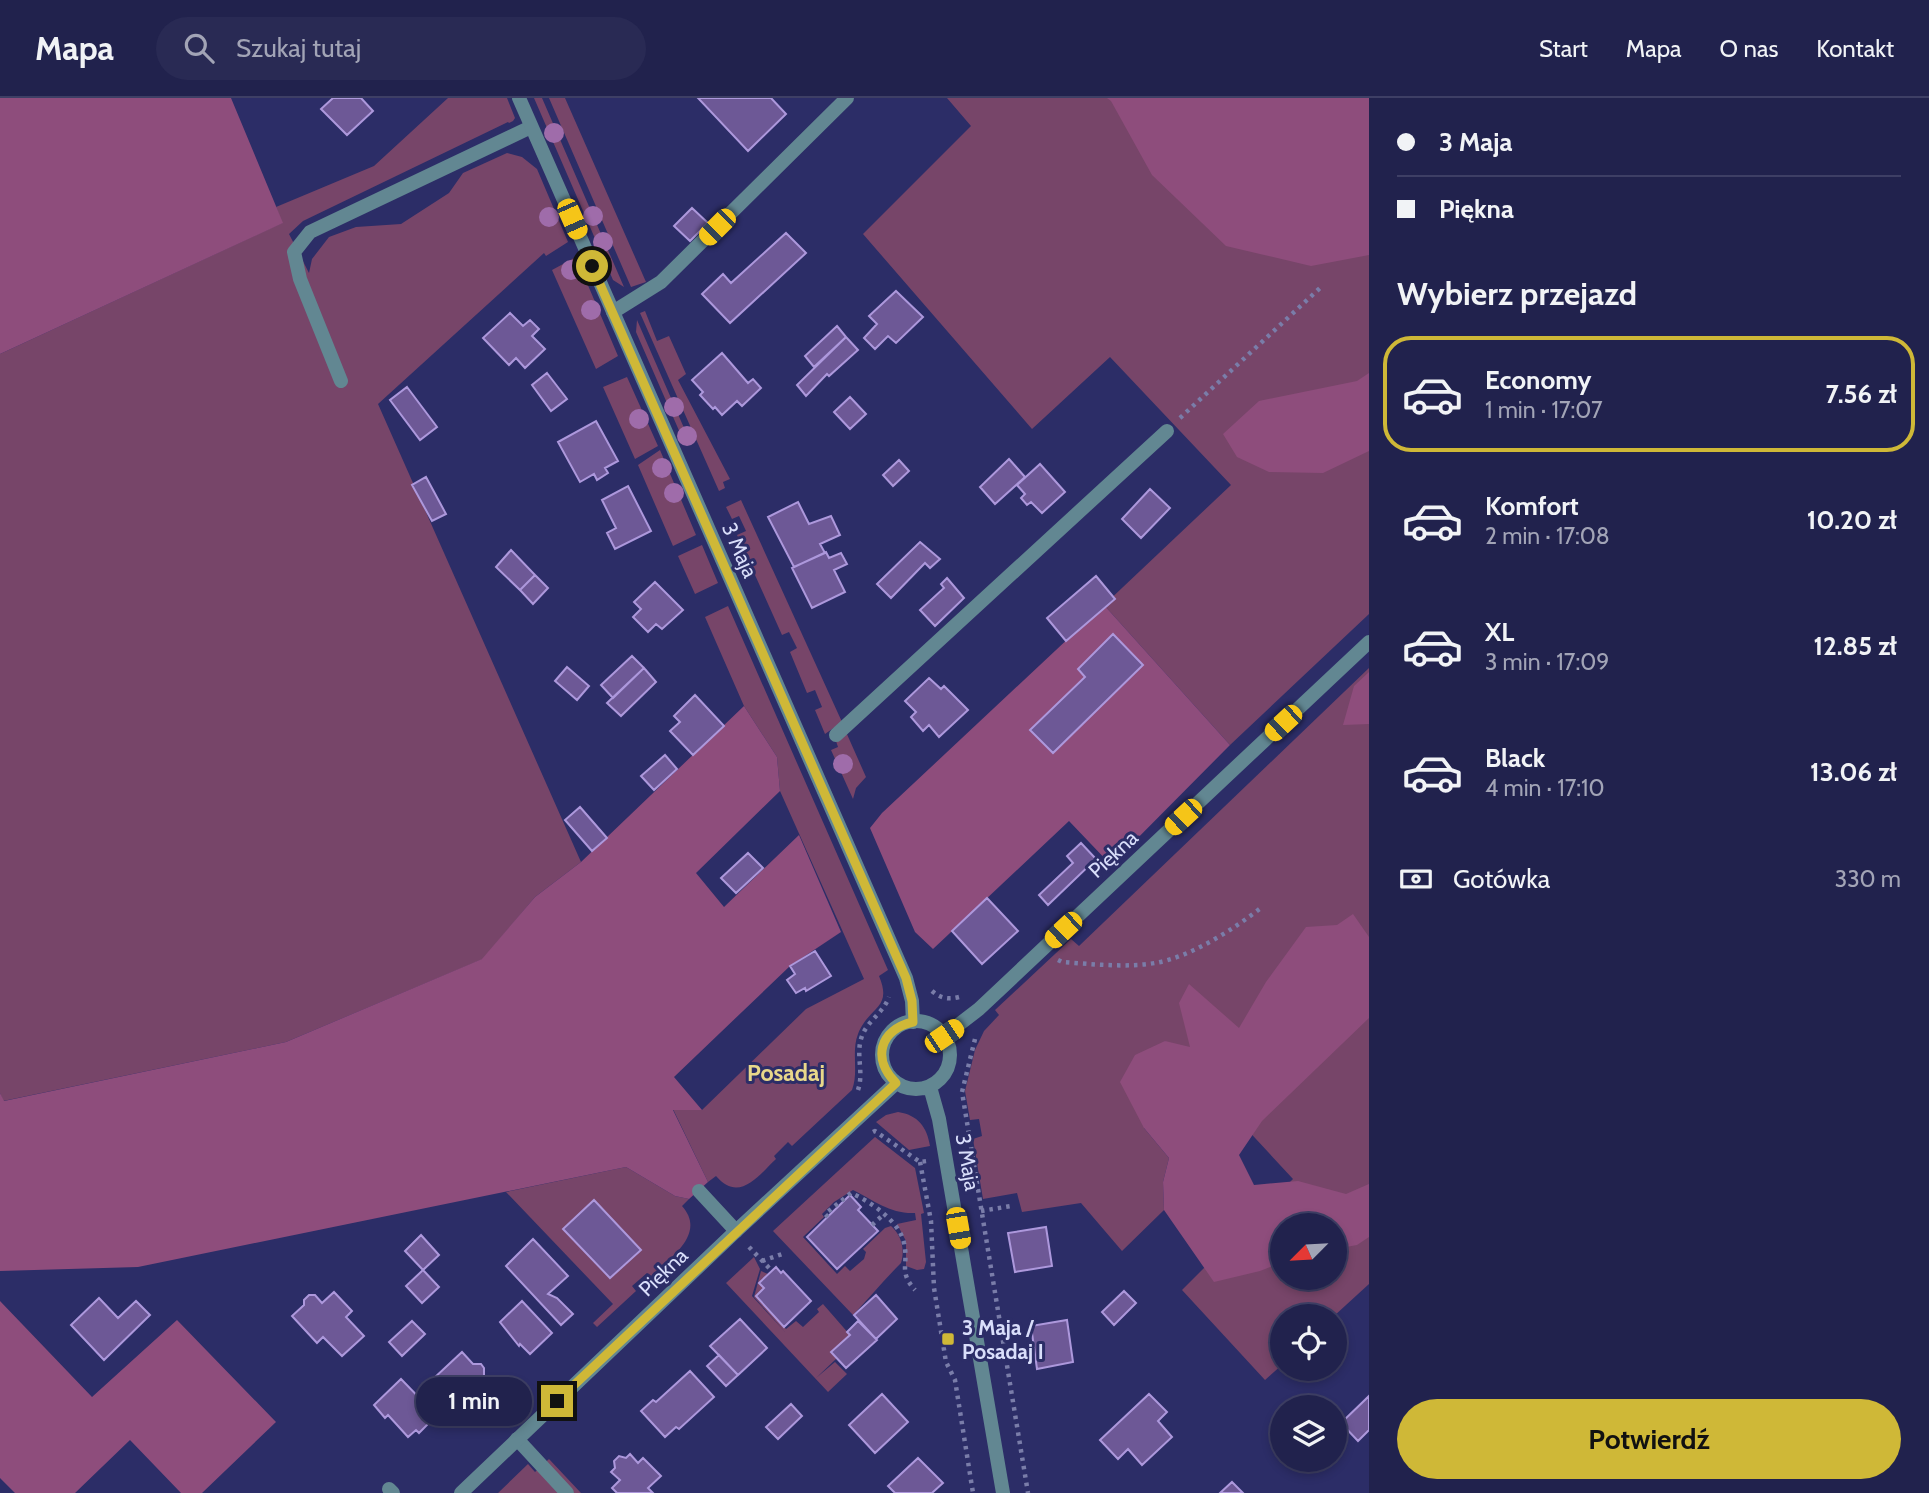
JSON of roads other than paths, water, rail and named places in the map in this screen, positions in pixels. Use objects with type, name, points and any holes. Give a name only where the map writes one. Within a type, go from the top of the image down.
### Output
[{"type":"street","name":"3 Maja","points":[[519,98],[906,978],[912,1001],[913,1022]]},
{"type":"street","points":[[612,312],[661,282],[847,98]]},
{"type":"street","points":[[341,382],[300,279],[294,251],[310,232],[531,127]]},
{"type":"street","points":[[836,735],[1167,431]]},
{"type":"street","name":"Piękna","points":[[944,1036],[979,1009],[1369,642]]},
{"type":"street","points":[[924,1022],[935,1027],[944,1036],[950,1059],[947,1070],[940,1080],[930,1087],[918,1090],[906,1088],[888,1075],[881,1052],[891,1031],[901,1024],[924,1022]]},
{"type":"street","name":"Piękna","points":[[461,1493],[896,1083]]},
{"type":"street","name":"3 Maja","points":[[930,1087],[939,1118],[1003,1493]]},
{"type":"street","points":[[699,1191],[736,1231]]},
{"type":"street","points":[[517,1439],[567,1493]]},
{"type":"place","name":"3 Maja / Posadaj I","points":[[948,1339]]},
{"type":"district","name":"Posadaj","points":[[786,1073]]}]
